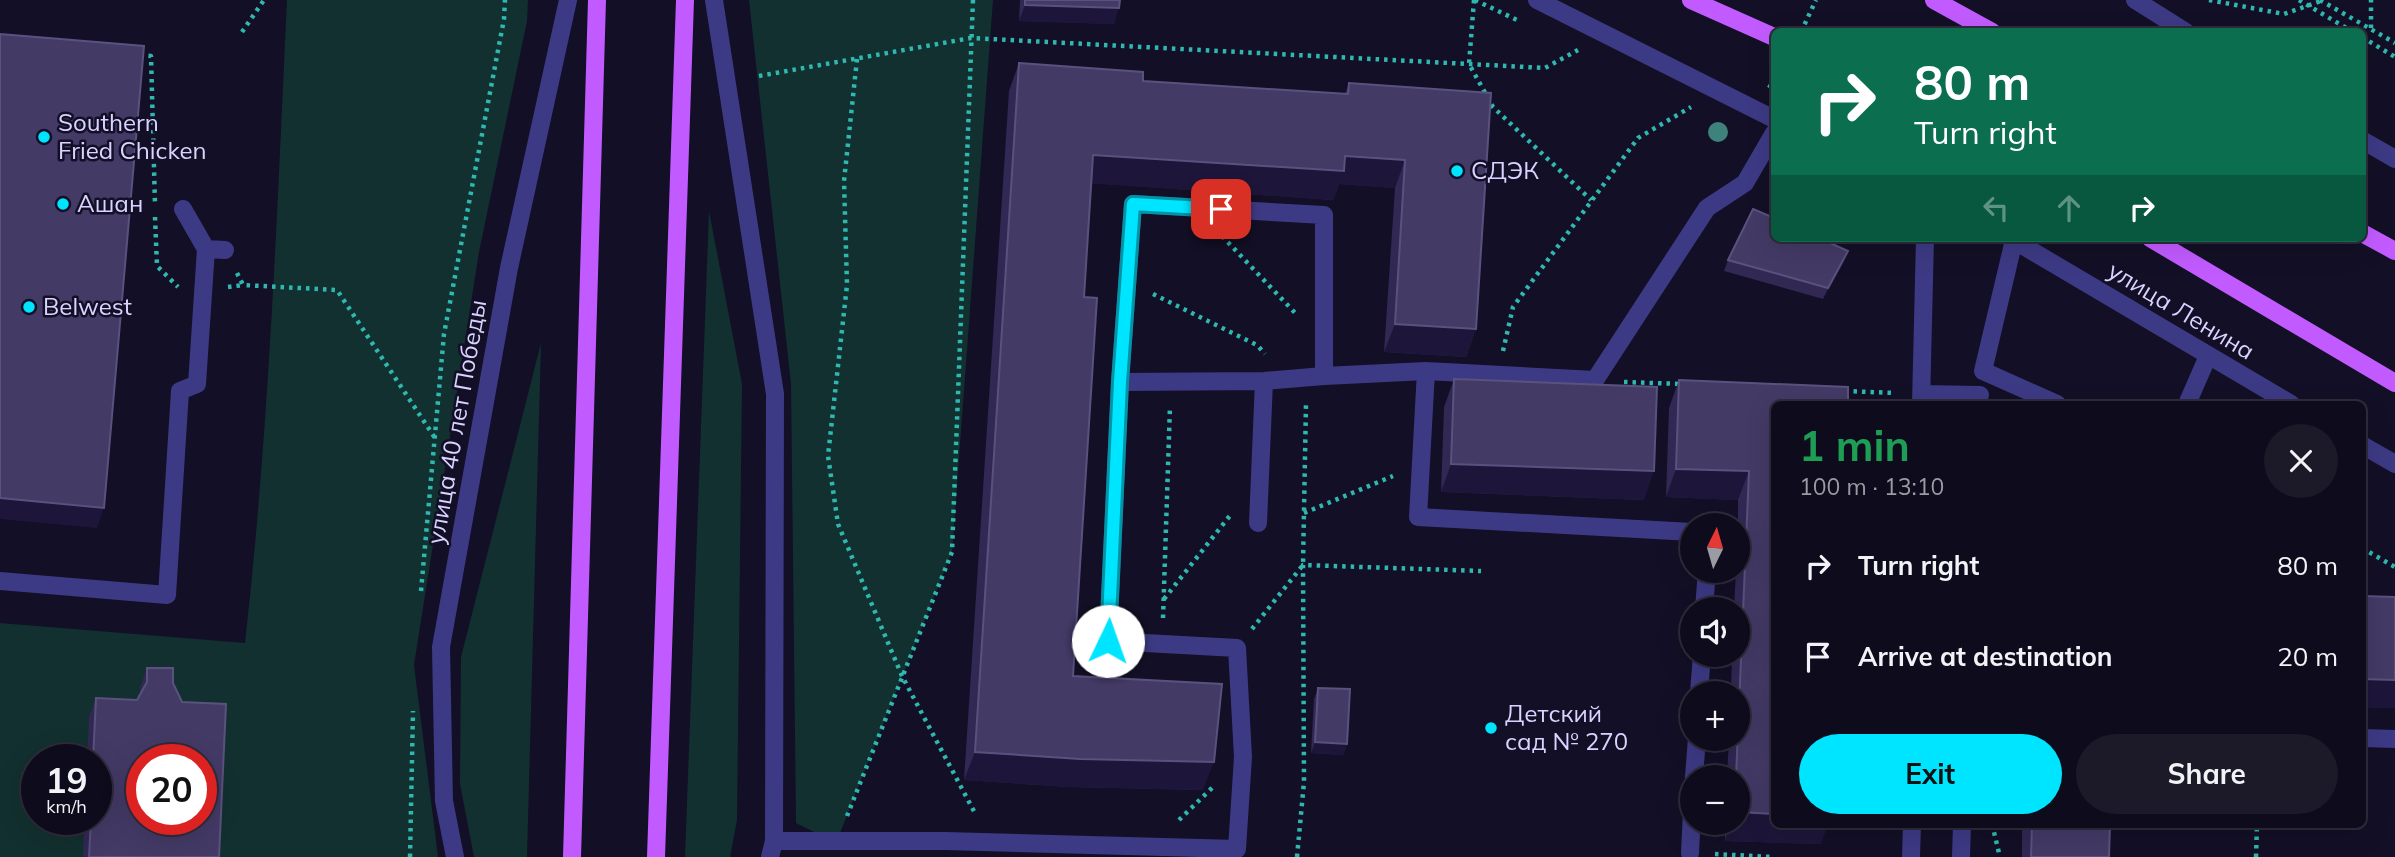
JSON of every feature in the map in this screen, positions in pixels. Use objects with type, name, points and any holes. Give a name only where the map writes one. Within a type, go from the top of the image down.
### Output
[{"type":"main road","points":[[572,857],[597,0]]},
{"type":"main road","points":[[656,857],[685,0]]},
{"type":"main road","points":[[1691,0],[1771,36]]},
{"type":"main road","points":[[1934,0],[1985,28]]},
{"type":"main road","points":[[2366,235],[2395,251]]},
{"type":"main road","name":"улица Ленина","points":[[2157,242],[2395,383]]},
{"type":"street","name":"улица 40 лет Победы","points":[[455,857],[444,801],[441,647],[509,268],[568,0]]},
{"type":"street","points":[[714,0],[775,394],[772,849],[836,850],[990,842],[1153,846],[1237,853],[1242,757],[1237,648],[1108,641],[1120,382],[1133,204],[1324,215],[1324,376]]},
{"type":"street","points":[[1537,0],[1771,118]]},
{"type":"street","points":[[2134,0],[2180,28]]},
{"type":"street","points":[[1120,382],[1264,381],[1426,371],[1595,380],[1707,208],[1745,183],[1771,138]]},
{"type":"street","points":[[2366,141],[2395,159]]},
{"type":"street","points":[[0,581],[167,594],[180,391],[197,384],[206,249],[183,209]]},
{"type":"street","points":[[1925,242],[1921,399],[1980,399],[1983,371],[2011,242]]},
{"type":"street","name":"улица Ленина","points":[[2017,242],[2286,401]]},
{"type":"street","points":[[206,249],[225,250]]},
{"type":"street","points":[[2188,401],[2208,356]]},
{"type":"street","points":[[1426,371],[1418,517],[1680,532]]},
{"type":"street","points":[[1983,371],[2050,401]]},
{"type":"street","points":[[1258,523],[1264,381]]},
{"type":"street","points":[[2366,447],[2395,464]]},
{"type":"street","points":[[2366,738],[2395,738]]},
{"type":"street","points":[[1911,857],[1912,828]]},
{"type":"street","points":[[1961,857],[1962,828]]},
{"type":"street","points":[[1690,853],[1691,835]]},
{"type":"path","points":[[242,32],[264,0]]},
{"type":"path","points":[[421,598],[444,334],[504,19],[505,0]]},
{"type":"path","points":[[836,850],[952,552],[973,0]]},
{"type":"path","points":[[1474,0],[1469,64],[1493,107],[1591,200]]},
{"type":"path","points":[[1803,28],[1816,0]]},
{"type":"path","points":[[2209,0],[2284,14],[2320,0],[2395,43]]},
{"type":"path","points":[[2299,0],[2346,28]]},
{"type":"path","points":[[2371,0],[2371,29]]},
{"type":"path","points":[[759,76],[971,38],[1545,68],[1606,35]]},
{"type":"path","points":[[2366,39],[2395,57]]},
{"type":"path","points":[[137,55],[151,56],[157,266],[180,288],[203,290],[243,285],[337,290],[435,438]]},
{"type":"path","points":[[857,59],[844,181],[846,285],[828,456],[838,524],[902,676],[990,842]]},
{"type":"path","points":[[1497,375],[1513,307],[1591,200],[1638,138],[1697,103],[1712,88]]},
{"type":"path","points":[[1195,208],[1324,343]]},
{"type":"path","points":[[225,250],[243,285]]},
{"type":"path","points":[[1127,282],[1257,345],[1298,378],[1304,513],[1304,782],[1297,857]]},
{"type":"path","points":[[1595,380],[1690,384]]},
{"type":"path","points":[[1162,644],[1170,381]]},
{"type":"path","points":[[1840,391],[1921,399]]},
{"type":"path","points":[[1304,513],[1421,464]]},
{"type":"path","points":[[1163,600],[1260,477]]},
{"type":"path","points":[[2366,550],[2395,567]]},
{"type":"path","points":[[1303,565],[1481,571]]},
{"type":"path","points":[[1237,648],[1303,565]]},
{"type":"path","points":[[410,857],[413,704]]},
{"type":"path","points":[[1153,846],[1242,757]]},
{"type":"path","points":[[1993,828],[2000,857]]},
{"type":"path","points":[[2256,857],[2257,828]]},
{"type":"path","points":[[1690,853],[1772,857]]},
{"type":"green space","points":[[287,0],[528,0],[527,21],[479,252],[414,665],[438,857],[0,857],[0,623],[245,643],[260,483],[276,242]]},
{"type":"green space","points":[[749,0],[993,0],[952,552],[836,843],[796,823],[791,384]]},
{"type":"green space","points":[[709,211],[742,384],[737,820],[730,857],[685,857]]},
{"type":"green space","points":[[541,343],[527,857],[474,857],[460,784],[461,657]]},
{"type":"building","points":[[1025,0],[1120,0],[1119,8],[1025,5]]},
{"type":"building","name":"Ашан","points":[[0,34],[144,46],[104,508],[0,498]]},
{"type":"building","points":[[1019,63],[1143,72],[1143,81],[1348,94],[1349,83],[1491,93],[1476,329],[1395,324],[1405,160],[1345,156],[1344,171],[1093,155],[1084,297],[1097,298],[1073,676],[1222,684],[1214,762],[1080,759],[975,752]]},
{"type":"building","points":[[1753,209],[1771,217],[1771,242],[1828,242],[1848,251],[1828,288],[1728,260]]},
{"type":"building","points":[[1454,379],[1657,387],[1654,471],[1451,464]]},
{"type":"building","points":[[1679,380],[1848,387],[1848,401],[1771,401],[1771,814],[1750,813],[1750,765],[1737,765],[1737,751],[1750,751],[1750,681],[1740,681],[1741,667],[1750,667],[1750,597],[1744,597],[1744,583],[1750,583],[1750,513],[1747,513],[1749,471],[1676,469]]},
{"type":"building","points":[[2366,596],[2395,597],[2395,680],[2366,679]]},
{"type":"building","points":[[147,668],[173,668],[173,683],[182,702],[226,704],[219,857],[89,857],[90,835],[112,835],[112,744],[94,744],[96,698],[137,700],[147,682]]},
{"type":"building","points":[[1318,688],[1350,689],[1347,744],[1315,742]]},
{"type":"building","points":[[2032,828],[2110,828],[2109,857],[2031,857]]},
{"type":"place","name":"Southern Fried Chicken","points":[[44,137]]},
{"type":"place","name":"СДЭК","points":[[1457,171]]},
{"type":"place","name":"Ашан","points":[[63,204]]},
{"type":"place","name":"Belwest","points":[[29,307]]},
{"type":"place","name":"Детский сад № 270","points":[[1491,728]]},
{"type":"route","points":[[1108,641],[1120,382],[1133,204],[1221,209]]}]
